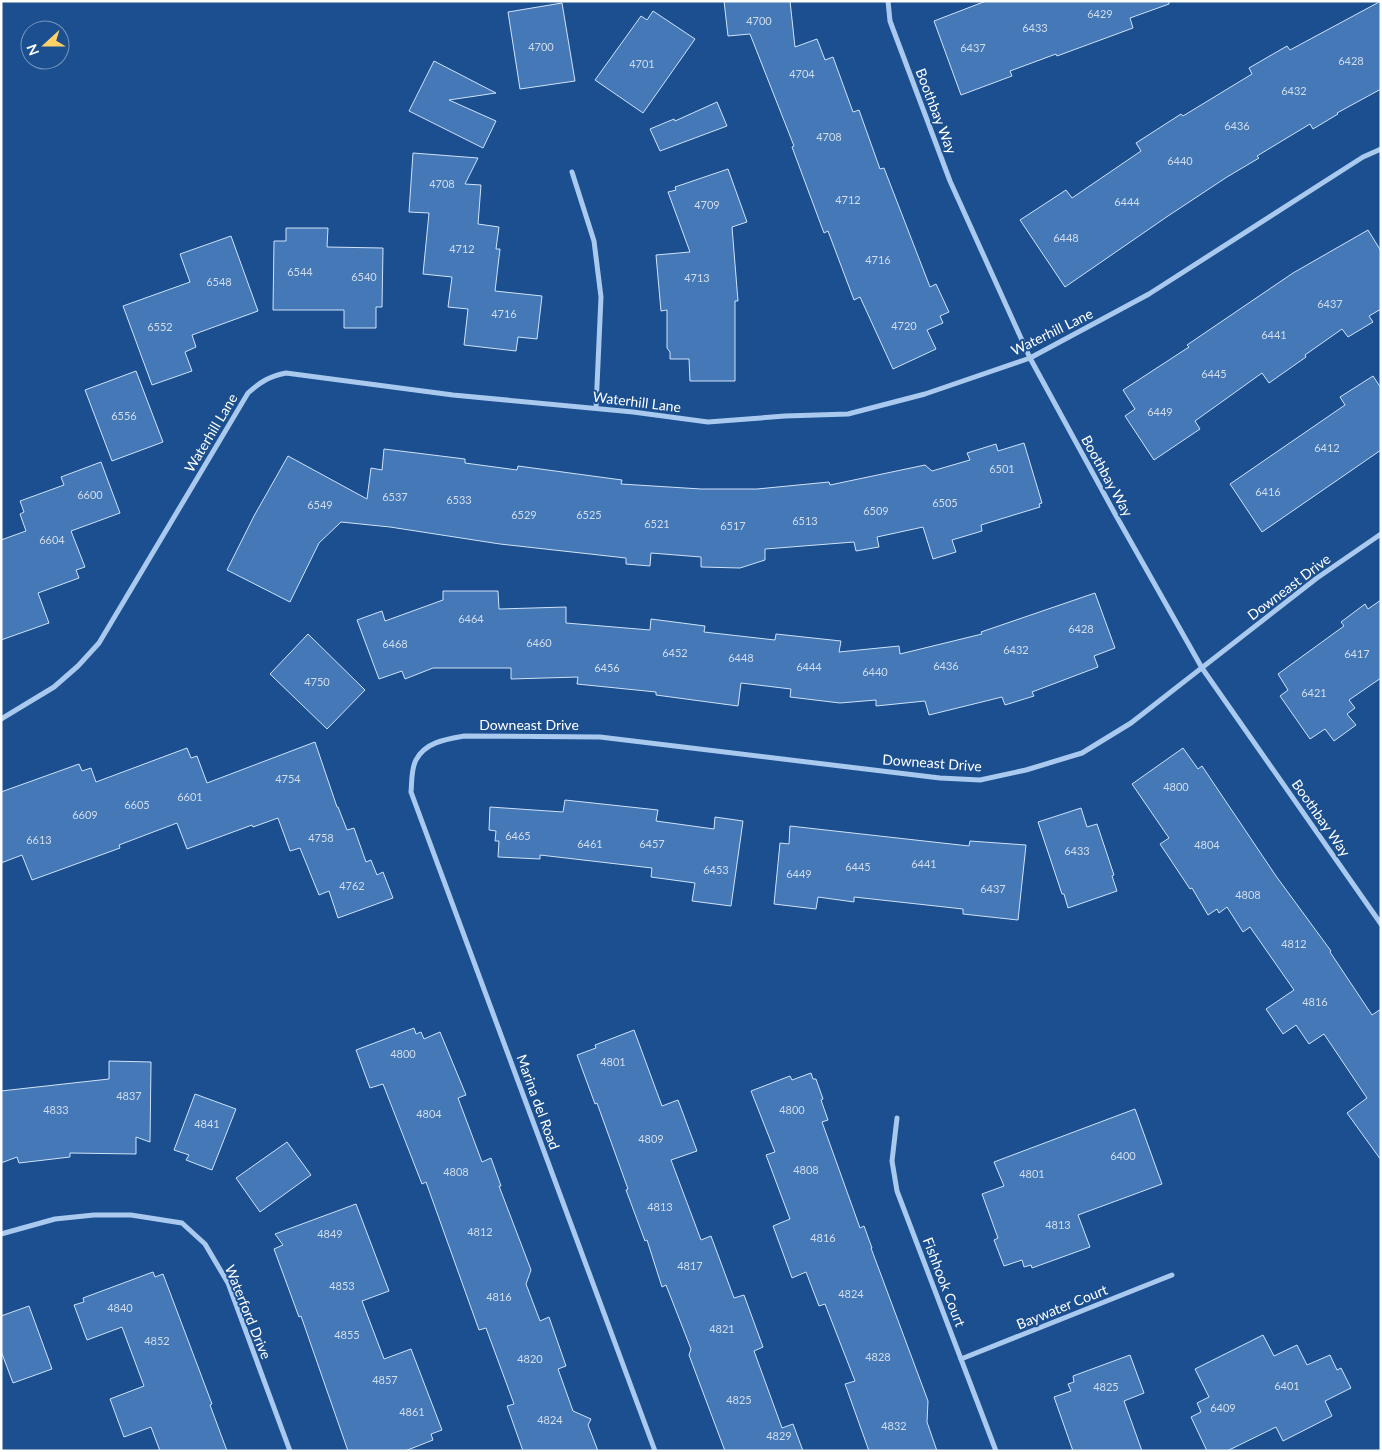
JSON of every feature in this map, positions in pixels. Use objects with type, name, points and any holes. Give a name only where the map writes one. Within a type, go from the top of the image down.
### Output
[{"type":"street","name":"Boothbay Way","points":[[888,1],[890,21],[950,181],[1030,358],[1202,668],[1381,924]]},
{"type":"street","name":"Waterhill Lane","points":[[1,719],[54,687],[78,666],[99,643],[248,393],[260,382],[272,376],[286,373],[453,394],[596,408],[708,422],[785,416],[848,414],[925,394],[1030,358],[1149,294],[1364,157],[1381,149]]},
{"type":"street","points":[[572,172],[594,241],[601,297],[596,408]]},
{"type":"street","name":"Downeast Drive","points":[[416,760],[428,747],[444,739],[464,736],[600,737],[940,778],[980,780],[1026,770],[1082,753],[1131,723],[1317,578],[1381,534]]},
{"type":"street","name":"Marina del Road","points":[[416,760],[411,792],[655,1451]]},
{"type":"street","name":"Fishhook Court","points":[[897,1118],[892,1161],[897,1191],[996,1451]]},
{"type":"street","name":"Waterford Drive","points":[[1,1234],[54,1219],[94,1215],[130,1215],[182,1223],[206,1244],[228,1283],[290,1451]]},
{"type":"street","name":"Baywater Court","points":[[961,1359],[1172,1275]]},
{"type":"building","points":[[724,1],[790,1],[795,47],[817,39],[825,60],[833,57],[853,112],[859,110],[880,169],[884,168],[930,287],[936,284],[949,312],[940,316],[943,323],[927,330],[936,349],[893,369],[860,297],[854,300],[828,231],[824,233],[792,147],[794,146],[750,34],[728,36]]},
{"type":"building","points":[[986,1],[1169,1],[1169,4],[1130,18],[1133,28],[1010,71],[1012,76],[961,95],[934,21]]},
{"type":"building","points":[[1381,1],[1381,89],[1337,113],[1313,129],[1310,124],[1257,156],[1259,158],[1168,216],[1065,287],[1020,220],[1066,190],[1072,198],[1141,151],[1136,143],[1181,114],[1183,116],[1252,74],[1249,68],[1287,46],[1290,50]]},
{"type":"building","points":[[562,3],[575,81],[520,89],[508,12]]},
{"type":"building","points":[[653,11],[695,39],[643,113],[595,80],[641,16],[647,20]]},
{"type":"building","points":[[434,61],[496,93],[449,100],[496,121],[483,148],[409,111]]},
{"type":"building","points":[[717,102],[727,126],[660,151],[650,129],[674,119],[675,121]]},
{"type":"building","points":[[413,153],[478,158],[465,184],[481,185],[478,224],[499,227],[496,249],[500,249],[495,291],[542,296],[537,339],[518,337],[516,351],[464,345],[468,309],[448,307],[452,277],[423,274],[429,213],[409,212]]},
{"type":"building","points":[[728,169],[747,222],[732,227],[738,301],[735,301],[735,381],[690,381],[689,359],[670,359],[670,352],[667,348],[667,310],[661,311],[656,255],[690,252],[668,192],[676,190],[675,187]]},
{"type":"building","points":[[286,228],[328,228],[327,247],[383,248],[382,307],[376,307],[376,328],[344,328],[344,310],[273,310],[274,241],[286,241]]},
{"type":"building","points":[[1368,230],[1381,251],[1381,309],[1369,316],[1373,322],[1348,337],[1342,329],[1269,383],[1262,373],[1195,421],[1200,429],[1154,460],[1125,416],[1135,409],[1123,390],[1189,347],[1187,345],[1293,273]]},
{"type":"building","points":[[231,236],[258,311],[192,335],[196,347],[185,352],[192,371],[152,385],[123,306],[190,282],[180,254]]},
{"type":"building","points":[[136,371],[163,442],[112,461],[85,390]]},
{"type":"building","points":[[1373,376],[1381,388],[1381,450],[1262,532],[1230,484],[1345,405],[1340,397]]},
{"type":"building","points":[[1024,443],[1042,503],[1039,504],[1040,507],[981,525],[982,531],[952,540],[956,552],[933,559],[923,527],[877,537],[879,547],[856,551],[854,542],[765,549],[765,560],[740,568],[701,567],[701,557],[651,553],[650,566],[626,564],[626,558],[500,544],[390,527],[341,522],[319,543],[290,602],[227,570],[254,516],[288,456],[367,499],[371,468],[382,470],[384,449],[465,459],[465,463],[517,470],[518,466],[622,480],[621,484],[701,489],[757,489],[829,482],[830,485],[925,465],[932,471],[970,460],[967,453],[996,444],[998,451]]},
{"type":"building","points":[[101,462],[120,513],[71,531],[85,567],[76,570],[79,578],[38,593],[49,623],[1,640],[1,540],[26,531],[20,514],[24,512],[20,501],[64,485],[61,477]]},
{"type":"building","points":[[443,591],[498,591],[499,609],[566,607],[566,623],[650,630],[651,619],[705,626],[704,632],[775,640],[776,634],[841,641],[839,652],[899,646],[900,654],[982,634],[981,632],[1095,593],[1115,648],[1094,656],[1098,667],[1032,692],[1034,696],[1005,705],[1002,697],[929,715],[925,701],[876,706],[876,700],[840,703],[790,697],[791,689],[741,683],[738,706],[656,695],[656,692],[577,684],[578,677],[511,679],[511,668],[433,668],[405,679],[402,671],[379,679],[357,620],[382,611],[385,621],[443,600]]},
{"type":"building","points":[[1381,600],[1381,678],[1349,700],[1355,708],[1347,714],[1356,725],[1334,741],[1325,729],[1310,739],[1280,696],[1288,690],[1278,674],[1344,626],[1341,622],[1365,604],[1368,609]]},
{"type":"building","points":[[308,634],[365,690],[327,729],[270,674]]},
{"type":"building","points":[[315,742],[337,807],[347,830],[354,828],[366,862],[371,860],[377,875],[383,872],[393,898],[338,918],[329,891],[319,895],[300,848],[290,851],[278,818],[253,827],[252,825],[187,849],[177,823],[119,845],[120,848],[32,880],[22,855],[1,863],[1,792],[79,764],[82,771],[91,768],[96,782],[187,748],[191,758],[197,756],[207,783]]},
{"type":"building","points":[[1183,748],[1198,769],[1202,766],[1276,876],[1331,951],[1372,1015],[1381,1009],[1381,1160],[1347,1113],[1367,1098],[1324,1034],[1309,1044],[1296,1025],[1283,1034],[1266,1009],[1294,990],[1250,927],[1243,932],[1227,907],[1219,913],[1217,909],[1208,915],[1192,888],[1190,889],[1160,844],[1169,838],[1132,784]]},
{"type":"building","points":[[565,800],[658,810],[656,821],[714,829],[715,817],[743,821],[731,906],[692,901],[695,883],[651,877],[652,868],[540,855],[540,859],[498,857],[499,841],[495,841],[496,831],[489,830],[490,807],[563,812]]},
{"type":"building","points":[[1081,808],[1087,827],[1097,824],[1114,875],[1112,876],[1117,891],[1068,908],[1038,822]]},
{"type":"building","points":[[790,826],[969,846],[970,841],[1026,845],[1018,920],[963,914],[963,909],[854,897],[854,902],[818,897],[816,909],[774,904],[780,843],[789,844]]},
{"type":"building","points":[[414,1028],[416,1034],[421,1032],[424,1039],[440,1032],[466,1095],[458,1098],[482,1162],[491,1158],[501,1186],[499,1186],[531,1270],[526,1284],[540,1321],[549,1317],[566,1366],[558,1369],[573,1411],[591,1419],[588,1425],[598,1451],[523,1451],[507,1406],[514,1404],[486,1328],[479,1330],[426,1182],[422,1184],[383,1084],[370,1088],[356,1050]]},
{"type":"building","points":[[634,1030],[662,1106],[678,1100],[697,1151],[671,1160],[701,1240],[711,1236],[734,1298],[744,1295],[763,1347],[754,1351],[782,1428],[793,1424],[803,1451],[725,1451],[689,1355],[691,1349],[666,1285],[662,1287],[647,1240],[645,1241],[626,1190],[628,1189],[597,1103],[595,1104],[577,1055],[596,1048],[595,1045]]},
{"type":"building","points":[[109,1061],[151,1062],[150,1142],[136,1137],[136,1154],[70,1153],[70,1157],[19,1163],[17,1157],[1,1163],[1,1091],[109,1079]]},
{"type":"building","points":[[811,1073],[813,1079],[816,1079],[828,1120],[822,1122],[860,1228],[864,1226],[928,1401],[927,1422],[937,1451],[869,1451],[845,1384],[855,1381],[825,1304],[819,1306],[806,1272],[792,1278],[773,1226],[790,1219],[766,1155],[775,1152],[751,1091],[790,1076],[792,1080]]},
{"type":"building","points":[[195,1094],[236,1109],[212,1170],[186,1160],[189,1155],[174,1150]]},
{"type":"building","points":[[1135,1109],[1162,1184],[1078,1215],[1090,1247],[1032,1268],[1031,1265],[1024,1267],[1022,1260],[1004,1266],[994,1240],[998,1238],[982,1194],[1004,1186],[994,1162]]},
{"type":"building","points":[[287,1142],[311,1175],[260,1212],[236,1178]]},
{"type":"building","points":[[356,1204],[389,1291],[362,1301],[384,1359],[411,1349],[442,1430],[431,1434],[433,1440],[405,1451],[348,1451],[301,1316],[299,1317],[274,1249],[283,1245],[275,1234]]},
{"type":"building","points":[[153,1272],[155,1277],[163,1274],[212,1404],[210,1405],[227,1451],[160,1451],[151,1427],[124,1437],[110,1399],[144,1386],[122,1327],[87,1340],[74,1305],[84,1302],[83,1298]]},
{"type":"building","points":[[29,1306],[52,1369],[13,1383],[1,1351],[1,1316]]},
{"type":"building","points":[[1263,1335],[1274,1356],[1297,1345],[1307,1365],[1330,1355],[1337,1370],[1341,1368],[1351,1388],[1325,1401],[1332,1416],[1283,1441],[1276,1427],[1227,1451],[1207,1451],[1191,1417],[1201,1412],[1197,1403],[1209,1397],[1195,1369]]},
{"type":"building","points":[[1130,1355],[1144,1393],[1124,1401],[1142,1451],[1073,1451],[1054,1397],[1071,1391],[1068,1384],[1074,1382],[1073,1376]]}]
